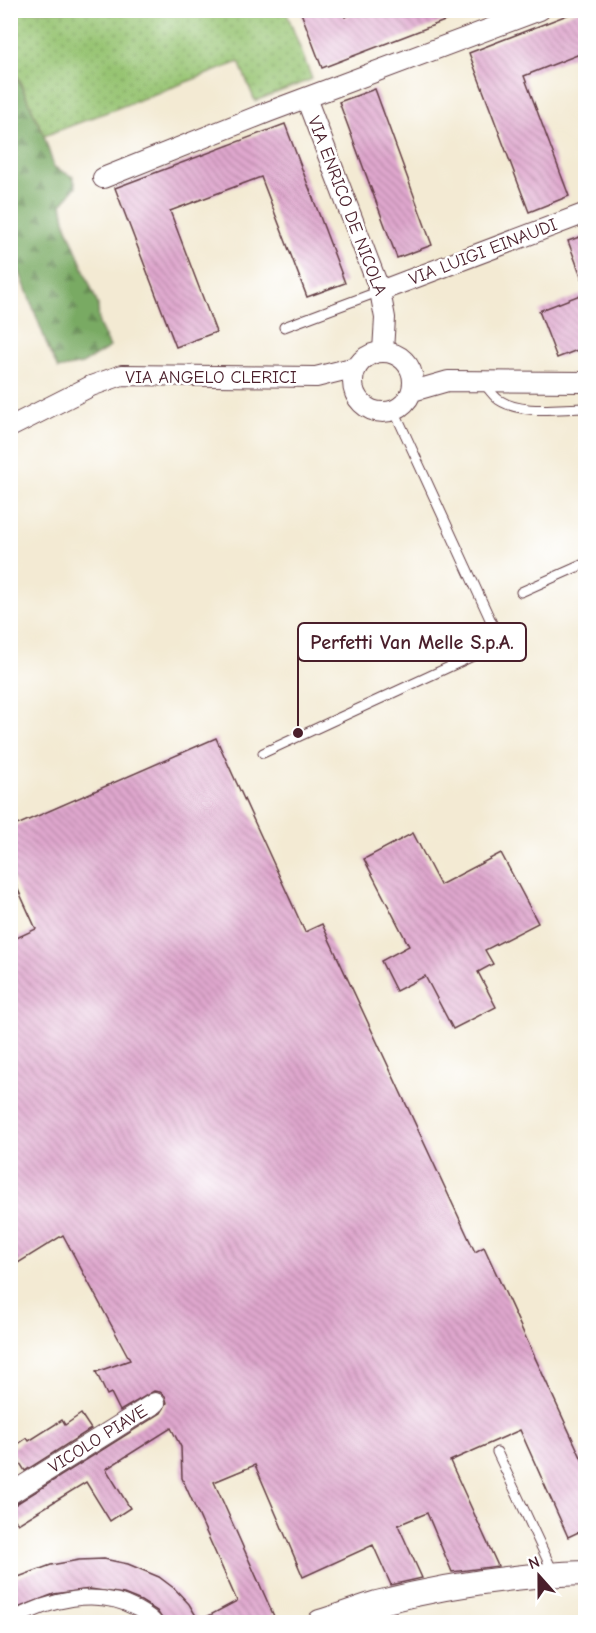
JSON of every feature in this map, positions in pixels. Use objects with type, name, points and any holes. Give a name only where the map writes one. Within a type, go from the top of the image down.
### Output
[{"type":"street","name":"VIA ENRICO DE NICOLA","points":[[103,178],[306,98],[540,10]]},
{"type":"street","name":"VIA ENRICO DE NICOLA","points":[[306,98],[380,291],[386,318],[383,351]]},
{"type":"street","name":"VIA LUIGI EINAUDI","points":[[380,291],[585,213]]},
{"type":"street","points":[[411,368],[413,391],[409,399],[394,410],[374,411],[358,400],[352,383],[356,368],[367,356],[383,351],[399,356],[411,368],[448,381]]},
{"type":"street","name":"VIA ANGELO CLERICI","points":[[10,427],[91,386],[122,375],[316,377],[356,368]]},
{"type":"street","name":"VIA ANGELO CLERICI","points":[[316,377],[354,391]]},
{"type":"street","points":[[413,391],[448,381],[585,382]]},
{"type":"street","name":"VICOLO PIAVE","points":[[10,1494],[155,1403]]},
{"type":"street","points":[[321,1623],[376,1604],[439,1590],[554,1574],[585,1573]]},
{"type":"street","points":[[10,1621],[31,1609],[93,1596],[125,1603],[152,1617],[155,1623]]},
{"type":"lane","points":[[284,327],[380,291]]},
{"type":"lane","points":[[482,380],[496,399],[507,404],[526,408],[585,408]]},
{"type":"lane","points":[[263,753],[501,643],[394,410]]},
{"type":"lane","points":[[521,592],[585,563]]},
{"type":"lane","points":[[497,1452],[554,1574]]},
{"type":"green space","points":[[10,11],[286,11],[312,79],[255,101],[239,62],[44,136],[11,61]]},
{"type":"green space","points":[[10,61],[44,136],[54,167],[73,177],[76,186],[62,204],[66,225],[98,305],[99,324],[110,347],[82,364],[58,369],[11,249]]},
{"type":"building","points":[[300,10],[342,10],[345,17],[361,10],[468,12],[322,68]]},
{"type":"building","points":[[585,10],[585,52],[524,76],[569,196],[529,212],[469,53]]},
{"type":"building","points":[[375,89],[432,245],[397,258],[339,102]]},
{"type":"building","points":[[285,124],[345,283],[307,297],[261,177],[170,211],[216,332],[176,347],[115,188]]},
{"type":"building","points":[[585,235],[585,284],[584,284],[568,241]]},
{"type":"building","points":[[585,293],[585,347],[557,358],[539,311]]},
{"type":"building","points":[[216,738],[305,932],[322,924],[475,1252],[484,1247],[585,1466],[585,1529],[568,1537],[520,1430],[450,1461],[498,1566],[452,1572],[427,1513],[398,1525],[422,1578],[391,1585],[373,1545],[303,1577],[255,1465],[214,1482],[277,1623],[165,1623],[157,1611],[141,1601],[124,1594],[90,1589],[54,1594],[10,1611],[10,1580],[51,1565],[79,1560],[104,1559],[128,1564],[159,1577],[189,1604],[199,1621],[237,1601],[182,1478],[181,1447],[171,1428],[106,1469],[130,1508],[110,1521],[86,1482],[18,1524],[10,1513],[10,1506],[161,1413],[167,1403],[165,1396],[154,1391],[120,1411],[111,1393],[107,1395],[96,1372],[130,1360],[63,1235],[10,1268],[10,941],[36,929],[10,872],[10,828]]},
{"type":"building","points":[[413,833],[440,885],[501,853],[538,923],[485,950],[493,964],[478,972],[496,1007],[453,1029],[425,976],[396,991],[381,961],[409,946],[364,859]]},
{"type":"building","points":[[81,1414],[91,1429],[25,1471],[11,1449],[27,1438],[29,1441],[62,1420],[65,1425]]},
{"type":"place","name":"Perfetti Van Melle S.p.A.","points":[[298,733]]}]
